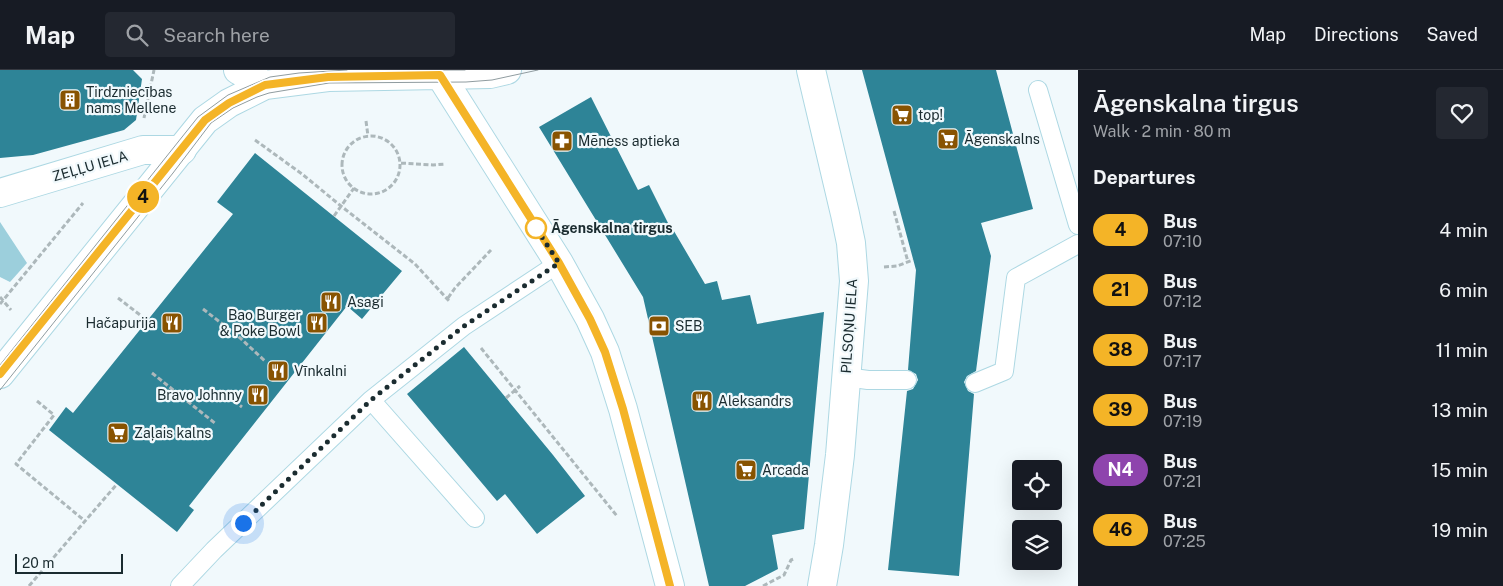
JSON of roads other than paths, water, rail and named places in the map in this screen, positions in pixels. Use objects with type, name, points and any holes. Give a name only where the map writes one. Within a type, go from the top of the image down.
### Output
[{"type":"street","points":[[238,70],[270,78],[438,72],[490,74],[507,70]]},
{"type":"street","name":"PILSOŅU IELA","points":[[811,70],[851,243],[854,281],[840,455],[822,586]]},
{"type":"street","points":[[438,72],[559,263],[590,319],[605,352],[623,409],[670,586]]},
{"type":"street","points":[[0,374],[205,120],[270,78]]},
{"type":"street","name":"ZEĻĻU IELA","points":[[0,193],[144,150],[182,150]]},
{"type":"lane","points":[[1038,90],[1078,224]]},
{"type":"lane","points":[[975,383],[1004,371],[1016,278],[1078,244]]},
{"type":"lane","points":[[180,586],[214,550],[371,400],[464,326],[559,263]]},
{"type":"lane","points":[[846,377],[868,380],[907,380]]},
{"type":"lane","points":[[371,400],[475,518]]},
{"type":"tram line","points":[[0,365],[198,117],[228,95],[270,77],[347,70]]},
{"type":"tram line","points":[[408,70],[465,70]]},
{"type":"tram line","points":[[0,390],[211,123],[233,108],[269,93],[329,83],[466,82],[492,80],[538,70]]},
{"type":"place","name":"Tirdzniecības nams Mellene","points":[[70,100]]},
{"type":"place","name":"top!","points":[[902,115]]},
{"type":"place","name":"Āgenskalns","points":[[948,139]]},
{"type":"place","name":"Mēness aptieka","points":[[562,141]]},
{"type":"place","name":"Āgenskalna tirgus","points":[[536,228]]},
{"type":"place","name":"Asagi","points":[[331,302]]},
{"type":"place","name":"Hačapurija","points":[[172,323]]},
{"type":"place","name":"Bao Burger & Poke Bowl","points":[[317,323]]},
{"type":"place","name":"SEB","points":[[659,326]]},
{"type":"place","name":"Vīnkalni","points":[[278,371]]},
{"type":"place","name":"Bravo Johnny","points":[[258,395]]},
{"type":"place","name":"Aleksandrs","points":[[702,401]]},
{"type":"place","name":"Zaļais kalns","points":[[118,433]]},
{"type":"place","name":"Arcada","points":[[746,470]]}]
